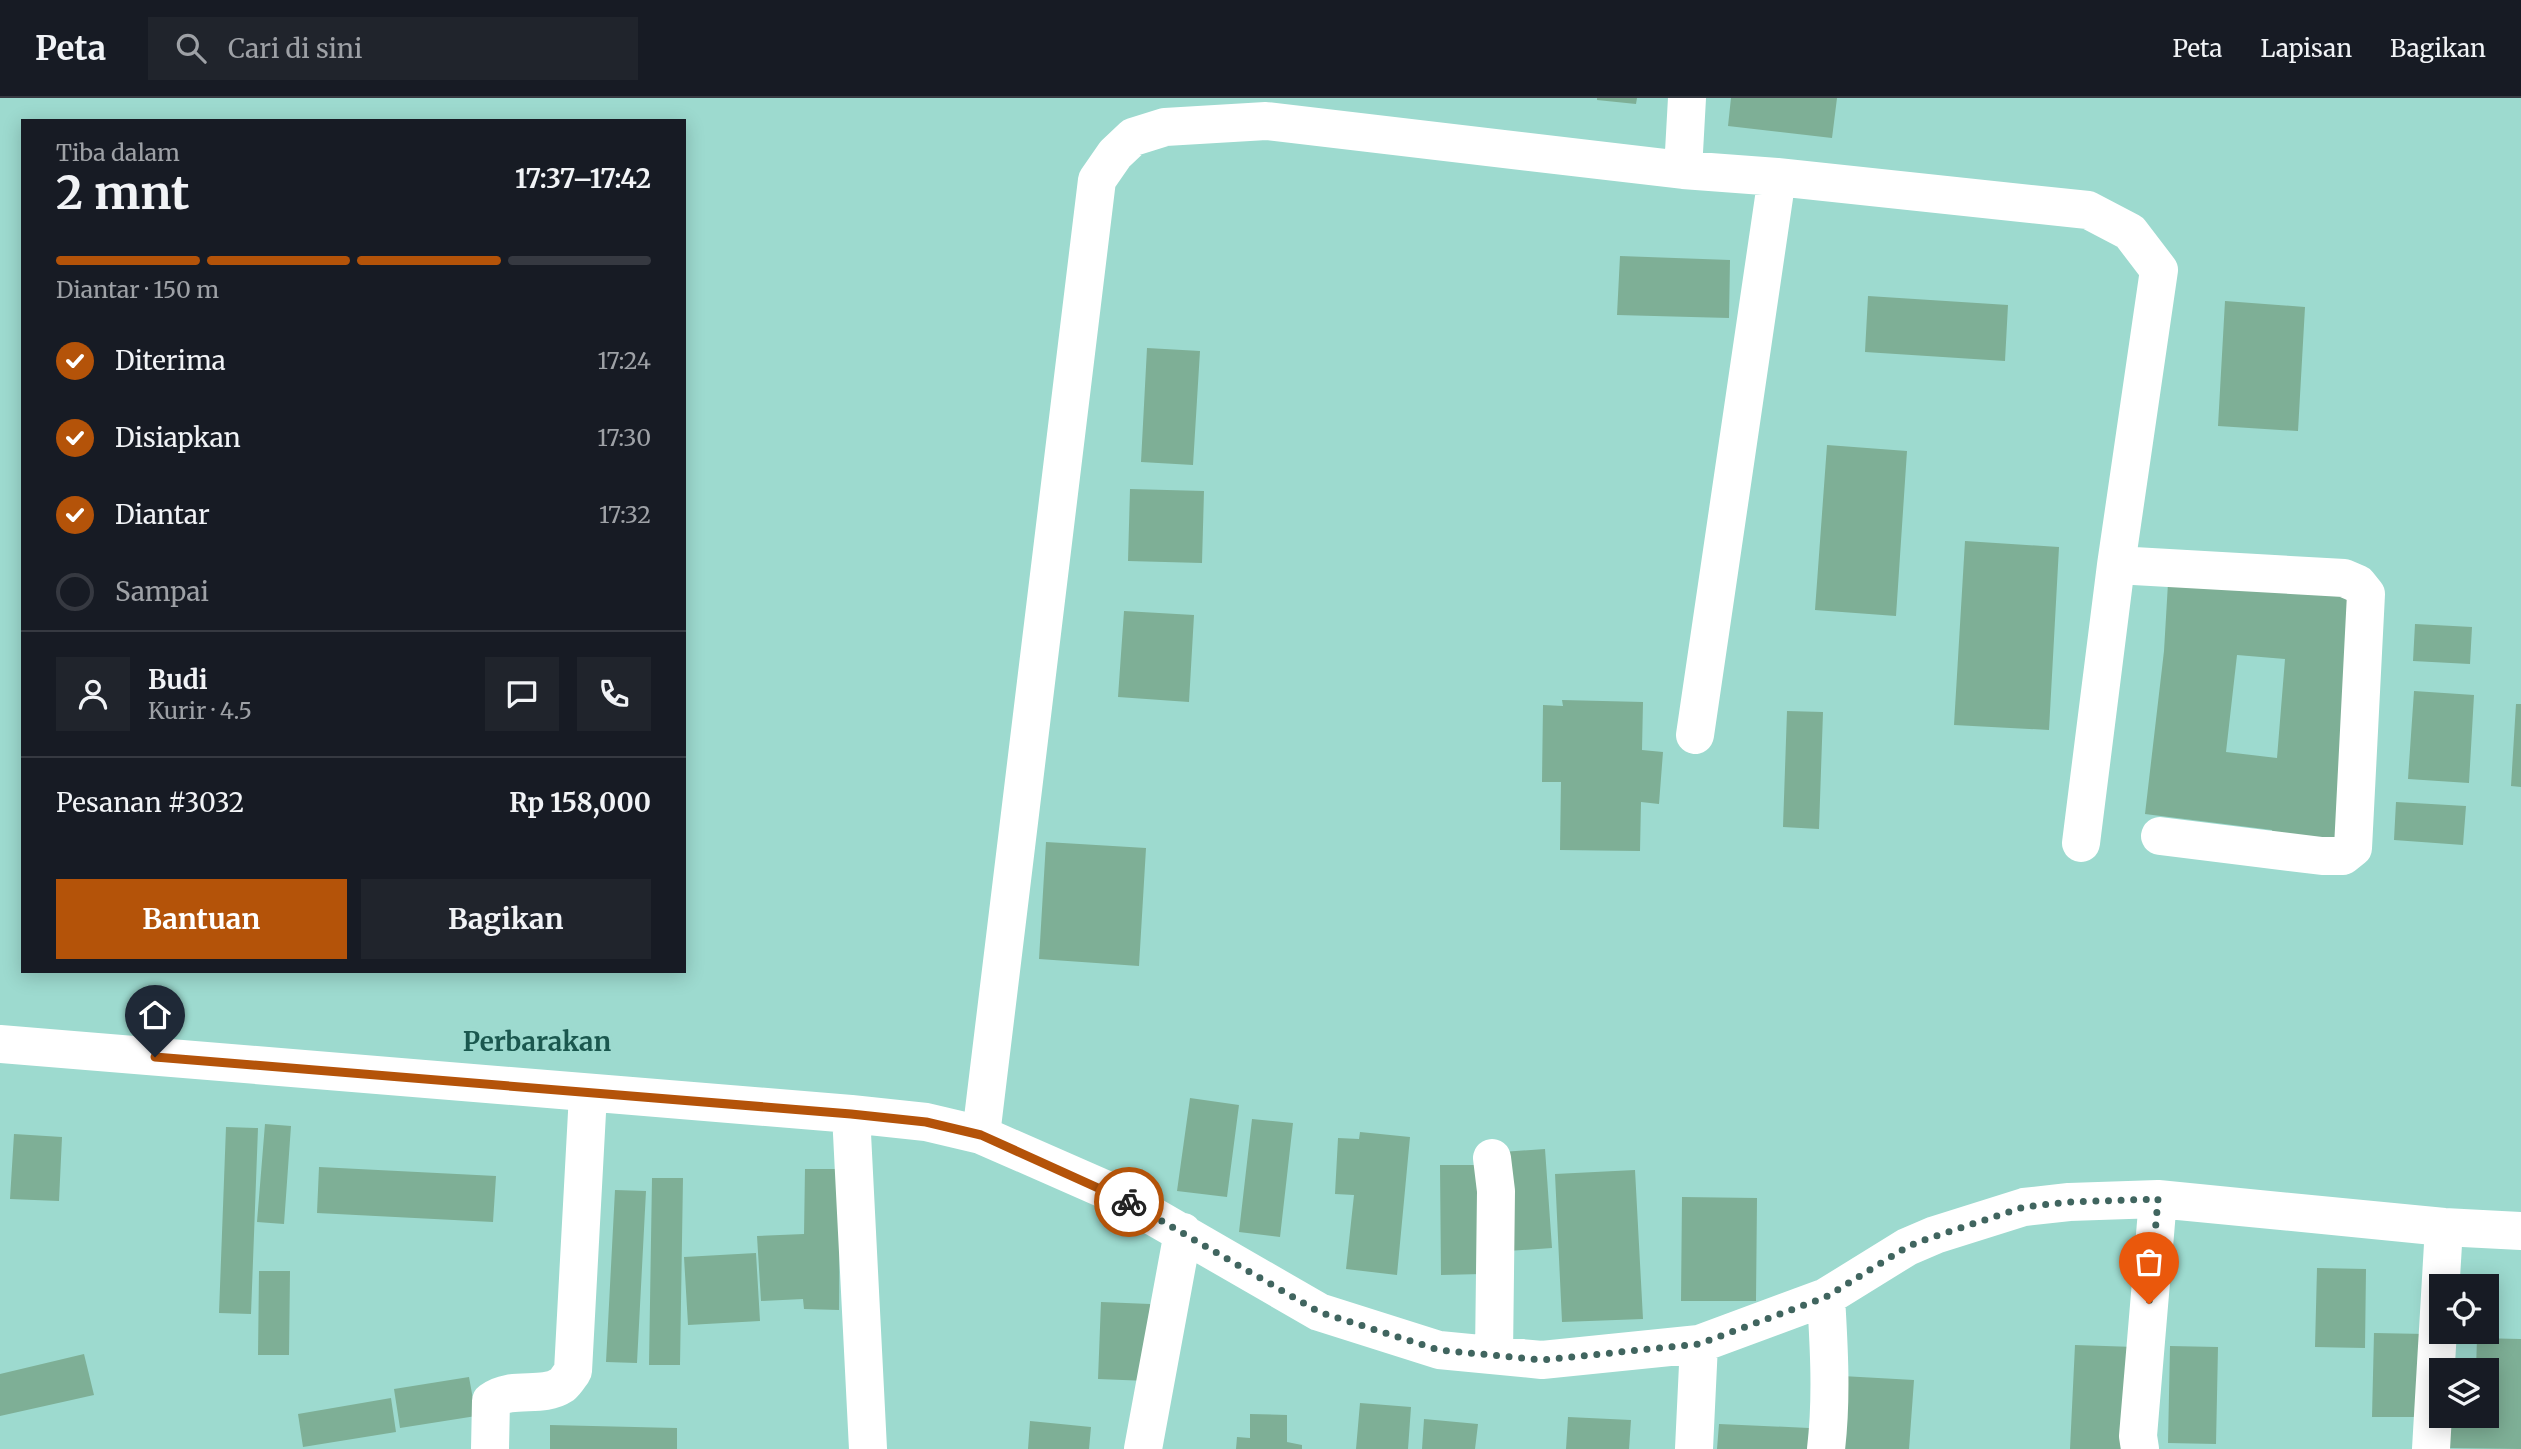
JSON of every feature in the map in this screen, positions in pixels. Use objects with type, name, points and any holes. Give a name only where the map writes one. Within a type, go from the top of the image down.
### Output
[{"type":"street","points":[[1683,170],[1688,98]]},
{"type":"street","points":[[981,1135],[1097,180],[1115,154],[1133,137],[1165,127],[1267,110],[1683,170],[1777,177],[2088,210],[2130,232],[2158,270],[2116,565],[2081,843]]},
{"type":"street","points":[[1695,735],[1777,177]]},
{"type":"street","points":[[2116,565],[2344,578],[2358,583],[2366,594],[2353,848],[2343,856],[2322,856],[2160,836]]},
{"type":"street","points":[[0,1044],[926,1122],[981,1135],[1111,1192],[1319,1312],[1439,1350],[1542,1360],[1699,1344],[1826,1297],[1907,1247],[1935,1235],[2024,1207],[2069,1202],[2158,1199],[2444,1227],[2521,1231]]},
{"type":"street","points":[[490,1449],[491,1401],[502,1393],[540,1392],[562,1385],[573,1371],[588,1094]]},
{"type":"street","points":[[851,1114],[868,1449]]},
{"type":"street","points":[[1492,1158],[1496,1191],[1494,1355]]},
{"type":"street","points":[[2140,1449],[2138,1436],[2158,1199]]},
{"type":"street","points":[[2431,1449],[2444,1227]]},
{"type":"street","points":[[1143,1449],[1182,1232]]},
{"type":"street","points":[[1826,1297],[1829,1353],[1826,1449]]},
{"type":"street","points":[[1694,1449],[1699,1344]]},
{"type":"building","points":[[1597,98],[1637,98],[1636,104]]},
{"type":"building","points":[[1731,98],[1837,98],[1832,138],[1728,126]]},
{"type":"building","points":[[1620,256],[1730,260],[1729,318],[1617,315]]},
{"type":"building","points":[[1868,296],[2008,305],[2005,361],[1865,352]]},
{"type":"building","points":[[2225,301],[2305,307],[2298,431],[2218,426]]},
{"type":"building","points":[[1147,348],[1200,351],[1193,465],[1141,462]]},
{"type":"building","points":[[1827,445],[1907,451],[1896,616],[1815,610]]},
{"type":"building","points":[[1130,489],[1204,491],[1202,563],[1128,561]]},
{"type":"building","points":[[1965,541],[2059,547],[2049,730],[1954,725]]},
{"type":"building","points":[[2168,583],[2357,595],[2340,840],[2272,834],[2272,830],[2145,814],[2164,651]],"holes":[[[2237,655],[2285,659],[2277,758],[2226,752]]]},
{"type":"building","points":[[1124,611],[1194,615],[1189,702],[1118,697]]},
{"type":"building","points":[[2415,624],[2472,627],[2470,664],[2413,661]]},
{"type":"building","points":[[2414,691],[2474,695],[2469,783],[2408,779]]},
{"type":"building","points":[[1562,700],[1643,702],[1642,750],[1663,752],[1659,804],[1641,802],[1640,851],[1560,850],[1561,782],[1542,782],[1543,705],[1563,706]]},
{"type":"building","points":[[2516,704],[2521,704],[2521,787],[2511,786]]},
{"type":"building","points":[[1787,711],[1823,712],[1819,829],[1783,827]]},
{"type":"building","points":[[2396,802],[2466,806],[2463,845],[2394,840]]},
{"type":"building","points":[[1046,842],[1146,848],[1139,966],[1039,959]]},
{"type":"building","points":[[1190,1098],[1239,1105],[1227,1197],[1177,1191]]},
{"type":"building","points":[[1252,1119],[1293,1123],[1280,1237],[1239,1232]]},
{"type":"building","points":[[265,1124],[291,1126],[284,1224],[257,1222]]},
{"type":"building","points":[[226,1127],[258,1128],[251,1314],[219,1313]]},
{"type":"building","points":[[1360,1132],[1410,1137],[1397,1275],[1346,1269],[1354,1195],[1335,1194],[1338,1138],[1359,1139]]},
{"type":"building","points":[[14,1134],[62,1137],[59,1201],[10,1199]]},
{"type":"building","points":[[1545,1149],[1552,1248],[1508,1251],[1502,1152]]},
{"type":"building","points":[[1440,1165],[1482,1165],[1482,1274],[1441,1275]]},
{"type":"building","points":[[319,1167],[496,1176],[493,1222],[317,1213]]},
{"type":"building","points":[[805,1169],[840,1169],[839,1310],[804,1309],[803,1299],[761,1301],[757,1236],[804,1234]]},
{"type":"building","points":[[1635,1170],[1643,1319],[1562,1322],[1555,1174]]},
{"type":"building","points":[[652,1178],[683,1178],[680,1365],[649,1365]]},
{"type":"building","points":[[615,1190],[646,1191],[637,1363],[606,1362]]},
{"type":"building","points":[[1682,1197],[1757,1198],[1756,1301],[1681,1301]]},
{"type":"building","points":[[756,1253],[760,1321],[688,1325],[684,1257]]},
{"type":"building","points":[[2317,1268],[2366,1269],[2365,1348],[2315,1347]]},
{"type":"building","points":[[259,1271],[290,1271],[289,1355],[258,1355]]},
{"type":"building","points":[[1101,1302],[1150,1304],[1148,1381],[1098,1379]]},
{"type":"building","points":[[2374,1333],[2426,1334],[2425,1417],[2372,1417]]},
{"type":"building","points":[[2499,1338],[2521,1339],[2521,1449],[2449,1448],[2449,1428],[2499,1428],[2499,1358],[2476,1358],[2477,1344],[2499,1344]]},
{"type":"building","points":[[2075,1345],[2135,1347],[2130,1449],[2070,1449]]},
{"type":"building","points":[[2170,1346],[2218,1347],[2216,1444],[2168,1443]]},
{"type":"building","points":[[84,1354],[94,1395],[0,1416],[0,1374]]},
{"type":"building","points":[[1842,1376],[1914,1380],[1909,1449],[1838,1449]]},
{"type":"building","points":[[469,1377],[476,1416],[400,1428],[394,1389]]},
{"type":"building","points":[[391,1398],[396,1432],[303,1447],[298,1414]]},
{"type":"building","points":[[1360,1403],[1411,1407],[1408,1449],[1356,1449]]},
{"type":"building","points":[[1250,1414],[1287,1415],[1287,1442],[1302,1445],[1302,1449],[1236,1449],[1237,1437],[1250,1438]]},
{"type":"building","points":[[1568,1417],[1631,1420],[1629,1449],[1566,1449]]},
{"type":"building","points":[[1424,1419],[1478,1424],[1475,1449],[1422,1449]]},
{"type":"building","points":[[1030,1421],[1091,1427],[1089,1449],[1028,1449]]},
{"type":"building","points":[[1719,1424],[1809,1428],[1808,1449],[1717,1449]]},
{"type":"building","points":[[550,1425],[677,1428],[677,1449],[550,1449]]},
{"type":"way so far","points":[[1129,1202],[1319,1312],[1439,1350],[1542,1360],[1699,1344],[1826,1297],[1907,1247],[1935,1235],[2024,1207],[2069,1202],[2158,1199],[2149,1304]]},
{"type":"district","name":"Perbarakan","points":[[537,1042]]},
{"type":"route","points":[[155,1057],[926,1122],[981,1135],[1129,1202]]}]
